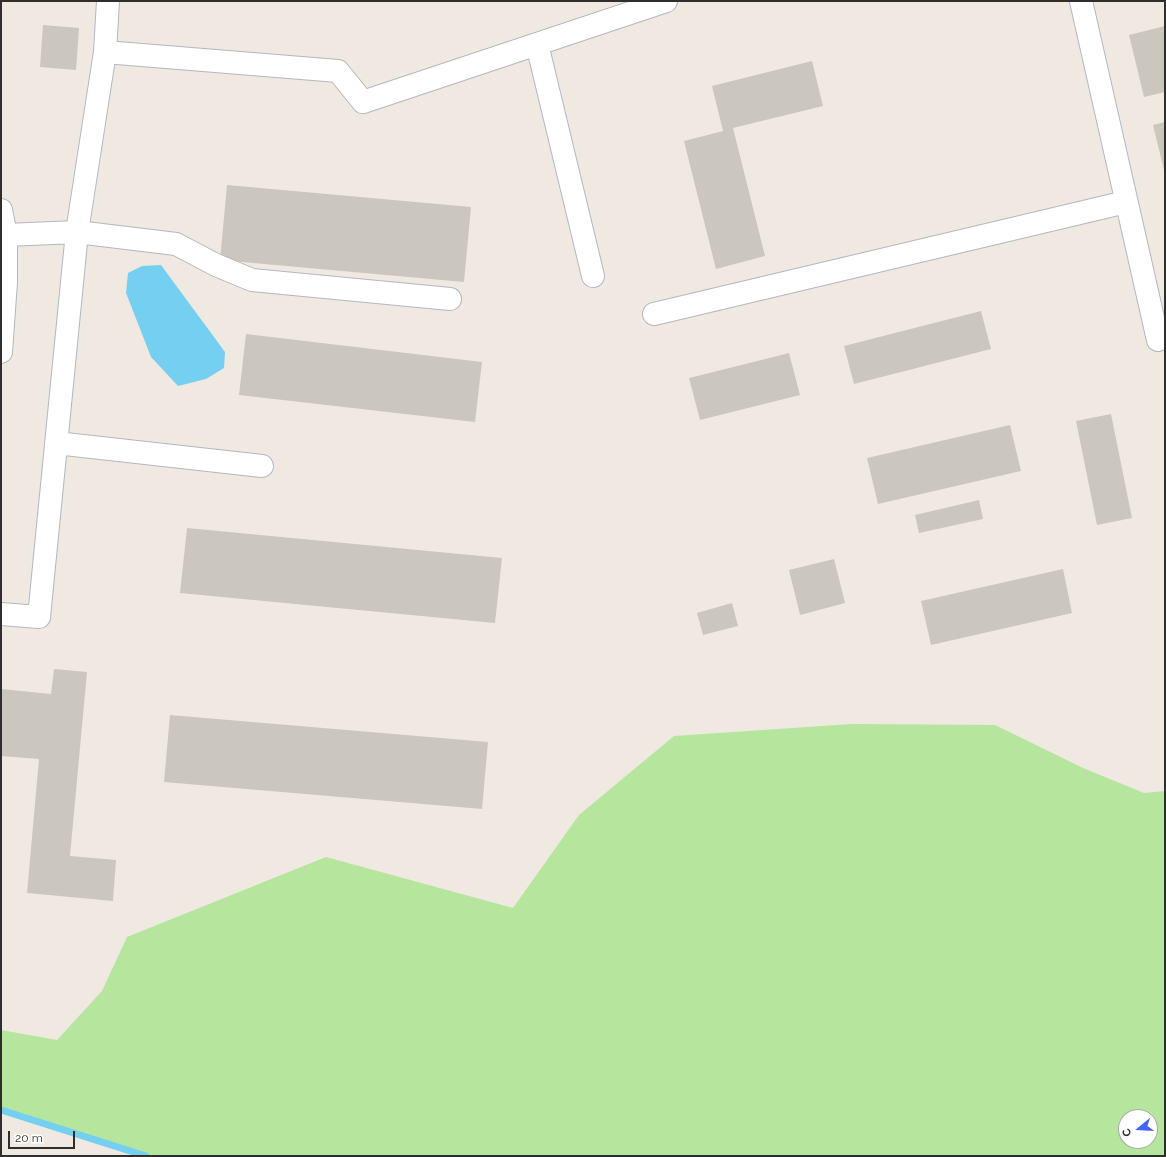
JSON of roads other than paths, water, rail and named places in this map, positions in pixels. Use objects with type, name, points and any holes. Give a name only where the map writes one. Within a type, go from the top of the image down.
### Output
[{"type":"lane","points":[[1,614],[39,617],[77,232],[105,52],[108,1]]},
{"type":"lane","points":[[105,52],[338,71],[363,102],[666,1]]},
{"type":"lane","points":[[1081,1],[1158,340]]},
{"type":"lane","points":[[537,44],[593,276]]},
{"type":"lane","points":[[654,314],[1126,202]]},
{"type":"lane","points":[[1,210],[6,235],[1,352]]},
{"type":"lane","points":[[6,235],[77,232],[176,244],[216,265],[252,280],[450,299]]},
{"type":"lane","points":[[56,443],[262,466]]},
{"type":"water","points":[[161,265],[225,352],[224,368],[206,379],[178,386],[151,357],[126,293],[128,273],[142,266]]},
{"type":"waterway","points":[[1,1110],[146,1156]]}]
